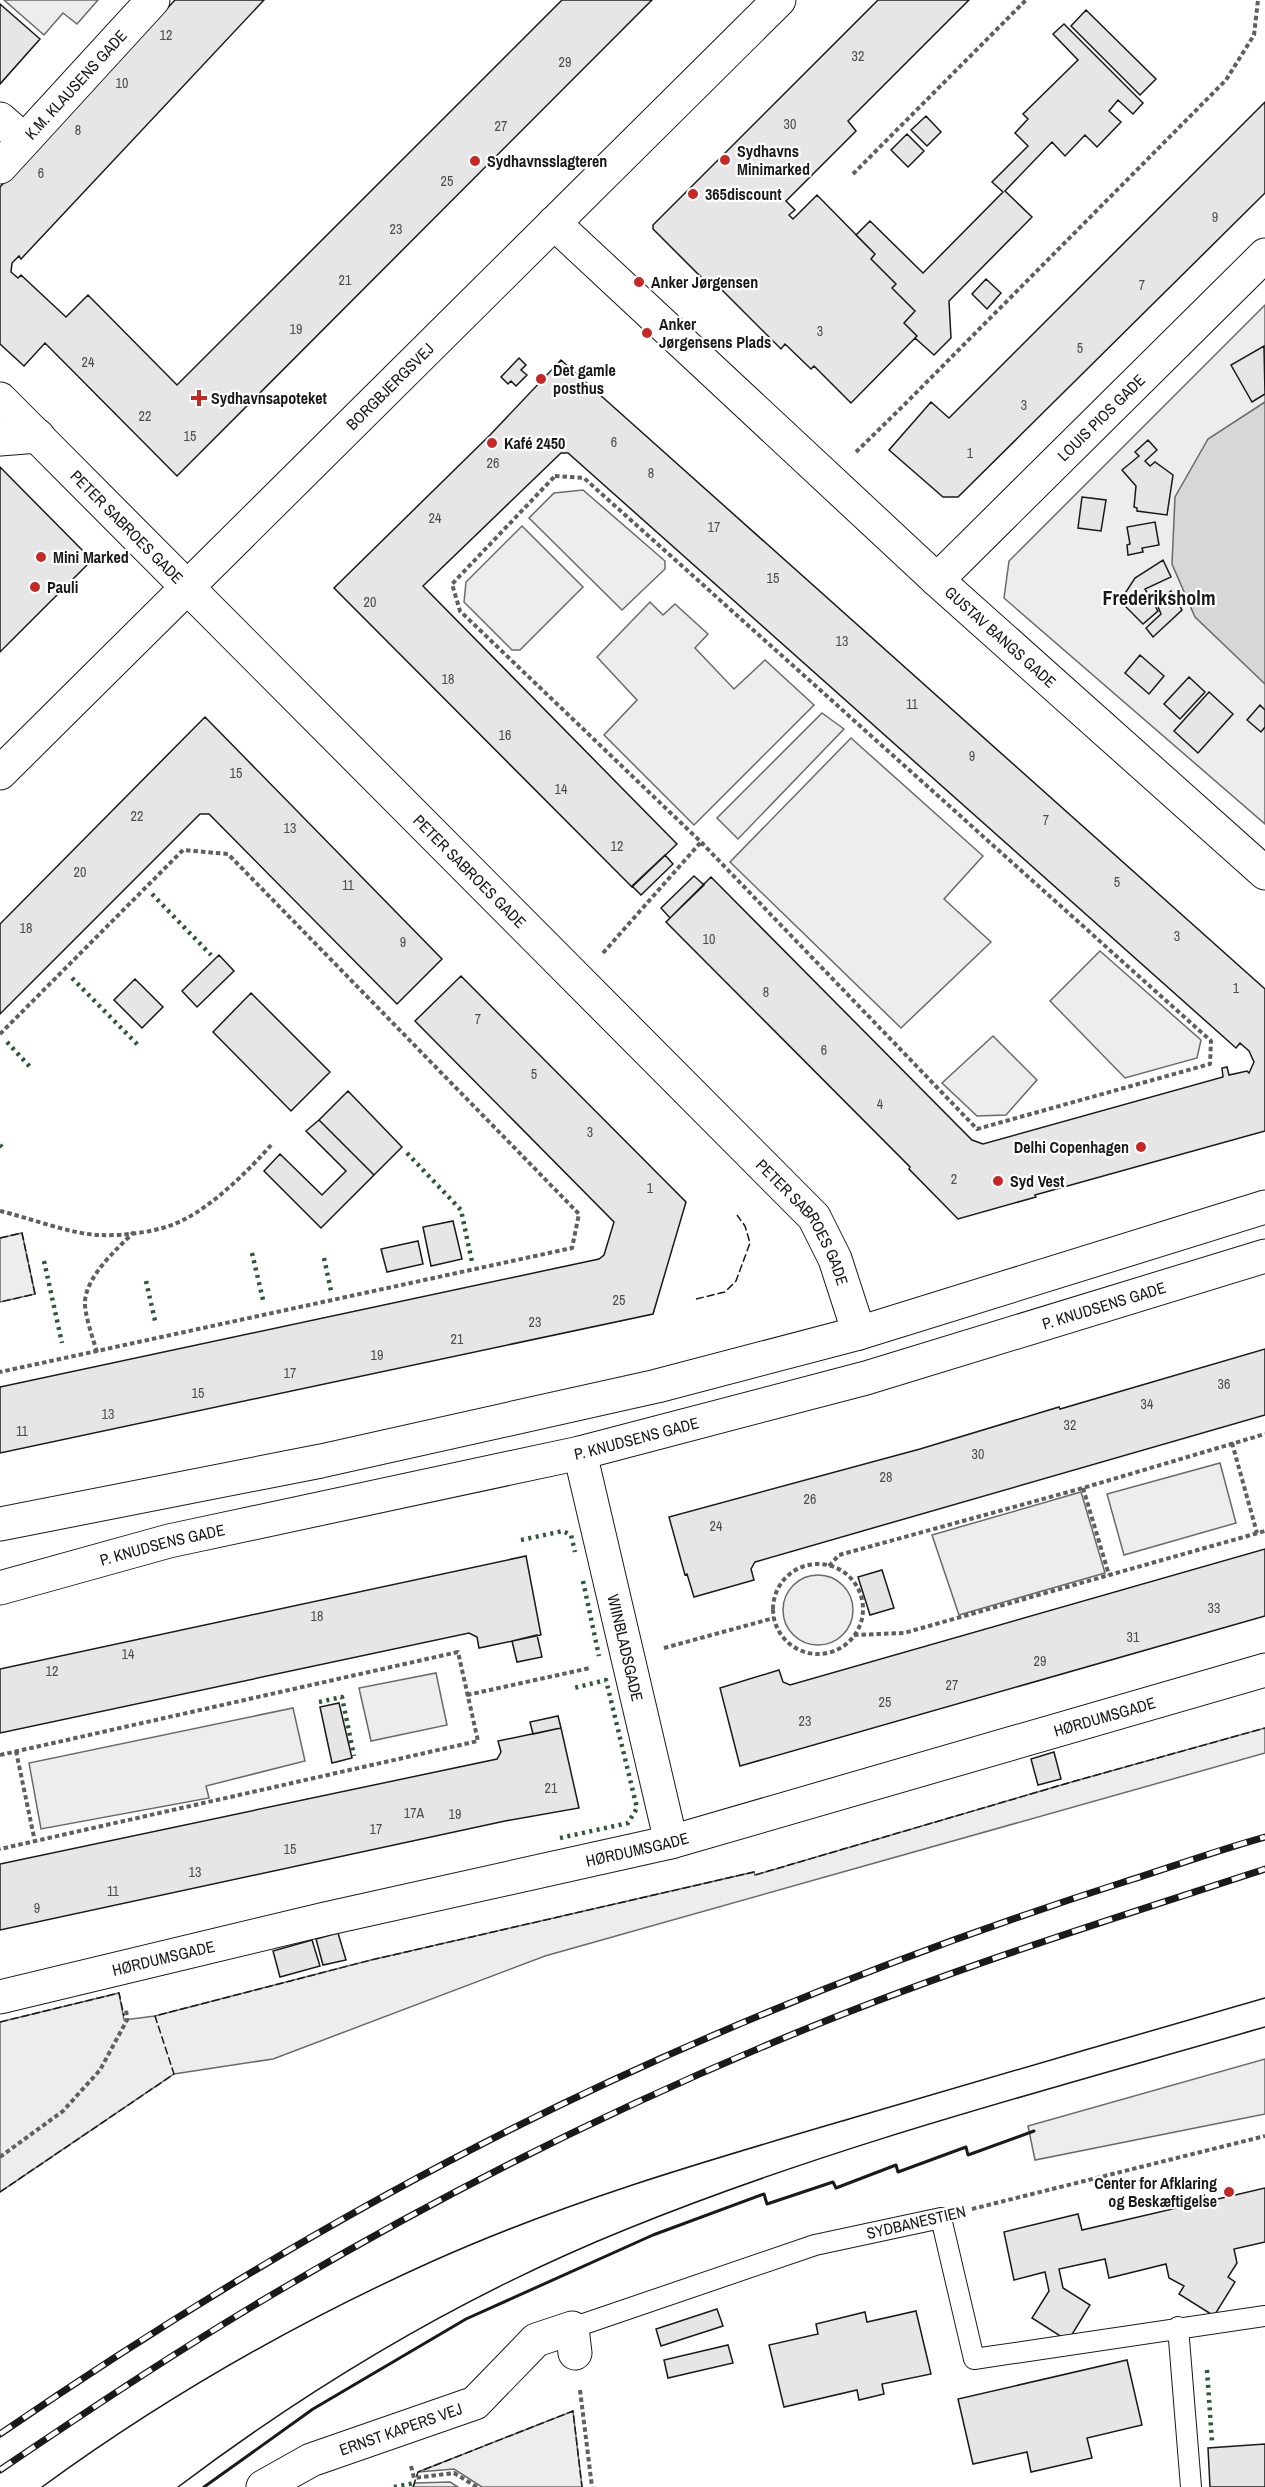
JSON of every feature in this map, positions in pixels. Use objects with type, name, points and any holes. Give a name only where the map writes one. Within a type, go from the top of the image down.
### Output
[{"type":"street","name":"K.M. KLAUSENS GADE","points":[[0,167],[12,129],[153,0]]},
{"type":"street","name":"BORGBJERGSVEJ","points":[[0,772],[779,0]]},
{"type":"street","name":"GUSTAV BANGS GADE","points":[[554,223],[738,397],[937,580],[1265,873]]},
{"type":"street","name":"LOUIS PIOS GADE","points":[[937,580],[1265,255]]},
{"type":"street","name":"PETER SABROES GADE","points":[[0,399],[814,1217],[835,1259],[860,1333]]},
{"type":"street","points":[[0,439],[39,436]]},
{"type":"street","points":[[0,1524],[344,1456],[657,1386],[860,1333],[1265,1207]]},
{"type":"street","name":"P. KNUDSENS GADE","points":[[0,1588],[169,1541],[580,1453],[866,1378],[1265,1256]]},
{"type":"street","name":"WIINBLADSGADE","points":[[580,1453],[671,1842]]},
{"type":"street","name":"HØRDUMSGADE","points":[[0,1997],[325,1919],[671,1842],[1265,1670]]},
{"type":"street","name":"ERNST KAPERS VEJ","points":[[263,2487],[310,2460],[475,2403],[536,2340],[574,2340]]},
{"type":"lane","points":[[941,2218],[974,2359],[1178,2327],[1265,2316]]},
{"type":"lane","name":"SYDBANESTIEN","points":[[574,2340],[815,2245],[941,2218]]},
{"type":"lane","points":[[1178,2327],[1191,2487]]},
{"type":"path","points":[[853,174],[1026,0]]},
{"type":"path","points":[[827,479],[905,404],[1226,80],[1254,35],[1258,0]]},
{"type":"path","points":[[555,476],[584,478],[593,486],[1211,1041],[1210,1064],[977,1130],[701,842],[460,611],[452,584],[555,476]]},
{"type":"path","points":[[579,980],[701,842]]},
{"type":"path","points":[[0,1034],[183,850],[228,854],[579,1214],[572,1248],[0,1372]]},
{"type":"path","points":[[0,1211],[98,1235],[135,1232],[166,1226],[191,1215],[242,1174],[272,1144]]},
{"type":"path","points":[[97,1352],[85,1302],[94,1278],[104,1263],[135,1232]]},
{"type":"path","points":[[829,1566],[839,1555],[1083,1488],[1265,1434]]},
{"type":"path","points":[[1232,1443],[1257,1533]]},
{"type":"path","points":[[1083,1488],[1109,1575]]},
{"type":"path","points":[[854,1635],[904,1633],[1265,1531]]},
{"type":"path","points":[[816,1564],[829,1566],[843,1571],[853,1581],[860,1594],[863,1608],[861,1622],[854,1635],[844,1646],[831,1652],[816,1654],[801,1651],[789,1644],[779,1632],[774,1618],[773,1605],[783,1581],[792,1572],[816,1564]]},
{"type":"path","points":[[468,1695],[628,1659],[701,1636],[774,1618]]},
{"type":"path","points":[[0,1755],[458,1652],[478,1741],[0,1849]]},
{"type":"path","points":[[16,1751],[35,1842]]},
{"type":"path","points":[[0,2157],[63,2111],[100,2070],[127,2020],[123,1968]]},
{"type":"path","name":"SYDBANESTIEN","points":[[941,2218],[1265,2136]]},
{"type":"path","points":[[574,2340],[592,2487]]},
{"type":"path","points":[[402,2429],[414,2478],[454,2473],[477,2487]]},
{"type":"shaded area","points":[[4,0],[98,0],[77,24],[63,13],[44,35]]},
{"type":"shaded area","points":[[1265,305],[1265,824],[1004,598],[1009,561]]},
{"type":"shaded area","points":[[1265,402],[1265,684],[1195,617],[1172,564],[1175,497],[1208,439]]},
{"type":"shaded area","points":[[583,490],[665,561],[665,569],[622,610],[529,518],[554,493]]},
{"type":"shaded area","points":[[522,526],[583,587],[520,650],[512,650],[464,602],[466,582]]},
{"type":"shaded area","points":[[650,602],[663,615],[675,604],[708,634],[695,648],[734,689],[765,660],[814,705],[694,825],[604,735],[637,700],[597,657]]},
{"type":"shaded area","points":[[822,713],[844,729],[738,839],[717,818]]},
{"type":"shaded area","points":[[851,738],[983,856],[944,899],[991,942],[901,1028],[730,862]]},
{"type":"shaded area","points":[[1100,951],[1201,1040],[1197,1058],[1125,1078],[1050,1001]]},
{"type":"shaded area","points":[[993,1036],[1037,1080],[1006,1115],[977,1116],[942,1083]]},
{"type":"shaded area","points":[[22,1233],[35,1294],[0,1302],[0,1238]]},
{"type":"shaded area","points":[[1220,1463],[1236,1523],[1124,1555],[1107,1494]]},
{"type":"shaded area","points":[[1081,1492],[1105,1573],[959,1615],[932,1535]]},
{"type":"shaded area","points":[[818,1575],[831,1578],[843,1585],[850,1597],[853,1610],[850,1623],[843,1635],[831,1642],[818,1645],[805,1642],[793,1635],[786,1623],[783,1610],[786,1597],[793,1585],[805,1578]]},
{"type":"shaded area","points":[[436,1673],[447,1725],[371,1741],[359,1688]]},
{"type":"shaded area","points":[[293,1708],[305,1761],[206,1786],[209,1798],[41,1829],[29,1763]]},
{"type":"shaded area","points":[[1265,1728],[1265,1753],[545,1956],[273,2059],[174,2074],[0,2192],[0,2022],[119,1993],[124,2020],[155,2016],[371,1960],[754,1872],[755,1875]]},
{"type":"shaded area","points":[[1265,2059],[1265,2114],[1035,2160],[1028,2126]]},
{"type":"shaded area","points":[[573,2411],[582,2487],[482,2487],[454,2469],[418,2472]]},
{"type":"shaded area","points":[[450,2482],[458,2487],[413,2487],[415,2483]]},
{"type":"building","points":[[175,0],[264,0],[21,259],[19,256],[12,263],[11,272],[18,278],[21,275],[66,317],[88,295],[177,385],[562,0],[652,0],[177,476],[45,343],[24,366],[0,344],[0,187]]},
{"type":"building","points":[[878,0],[969,0],[848,121],[856,131],[786,201],[795,210],[789,215],[793,219],[817,195],[875,254],[871,259],[896,284],[892,288],[915,311],[904,323],[917,336],[851,403],[814,366],[811,369],[785,344],[781,349],[723,291],[709,279],[705,281],[653,229],[653,225]]},
{"type":"building","points":[[0,4],[40,39],[0,84]]},
{"type":"building","points":[[1086,10],[1156,79],[1140,95],[1071,26]]},
{"type":"building","points":[[1064,24],[1143,103],[1133,114],[1118,100],[1109,111],[1121,122],[1097,147],[1085,135],[1065,156],[1052,142],[1005,191],[1032,217],[949,301],[951,338],[934,355],[915,338],[917,336],[904,323],[915,311],[892,288],[896,284],[871,259],[875,254],[856,235],[870,221],[923,273],[1003,192],[992,182],[1028,146],[1015,133],[1028,119],[1023,114],[1078,60],[1053,34]]},
{"type":"building","points":[[1265,102],[1265,193],[958,497],[943,497],[889,450],[931,402],[949,418]]},
{"type":"building","points":[[926,116],[941,132],[927,146],[911,130]]},
{"type":"building","points":[[907,134],[924,151],[908,167],[891,150]]},
{"type":"building","points":[[986,279],[1001,293],[987,309],[972,294]]},
{"type":"building","points":[[1264,346],[1265,394],[1252,402],[1231,365]]},
{"type":"building","points":[[519,358],[526,365],[521,370],[527,375],[516,386],[511,381],[508,384],[501,377]]},
{"type":"building","points":[[561,360],[1265,989],[1265,1131],[1035,1195],[1036,1197],[958,1219],[909,1169],[910,1167],[666,922],[711,877],[972,1140],[983,1144],[1223,1077],[1222,1068],[1227,1067],[1229,1075],[1247,1071],[1249,1073],[1254,1062],[1249,1051],[1240,1043],[1236,1048],[568,453],[561,453],[423,586],[677,844],[632,887],[334,588],[490,435]]},
{"type":"building","points":[[1148,440],[1157,450],[1145,461],[1150,466],[1155,462],[1173,475],[1167,515],[1137,511],[1134,507],[1136,486],[1122,470],[1139,456],[1135,452]]},
{"type":"building","points":[[0,467],[92,560],[0,652]]},
{"type":"building","points":[[1082,497],[1106,500],[1101,531],[1078,528]]},
{"type":"building","points":[[1155,522],[1159,545],[1142,548],[1143,552],[1128,555],[1127,545],[1130,544],[1127,527]]},
{"type":"building","points":[[1163,560],[1171,577],[1145,589],[1158,611],[1143,624],[1120,601],[1135,578]]},
{"type":"building","points":[[1171,591],[1182,610],[1153,637],[1146,628],[1161,614],[1157,604]]},
{"type":"building","points":[[1140,655],[1164,676],[1149,694],[1125,673]]},
{"type":"building","points":[[1189,677],[1205,692],[1180,719],[1164,704]]},
{"type":"building","points":[[1209,692],[1233,714],[1198,753],[1174,731]]},
{"type":"building","points":[[1260,705],[1265,710],[1265,727],[1261,732],[1247,720]]},
{"type":"building","points":[[205,717],[442,959],[397,1004],[209,814],[200,814],[0,1014],[0,924]]},
{"type":"building","points":[[665,855],[673,864],[641,895],[632,886]]},
{"type":"building","points":[[694,876],[704,885],[670,918],[661,908]]},
{"type":"building","points":[[219,955],[234,971],[197,1007],[182,991]]},
{"type":"building","points":[[461,976],[686,1202],[653,1314],[0,1453],[0,1387],[599,1259],[604,1255],[614,1222],[415,1021]]},
{"type":"building","points":[[135,979],[163,1007],[142,1028],[114,1000]]},
{"type":"building","points":[[251,993],[330,1072],[291,1111],[213,1032]]},
{"type":"building","points":[[348,1091],[402,1147],[374,1175],[319,1120]]},
{"type":"building","points":[[319,1120],[374,1175],[321,1228],[264,1171],[280,1154],[322,1195],[346,1171],[306,1131]]},
{"type":"building","points":[[453,1221],[462,1259],[431,1266],[423,1227]]},
{"type":"building","points":[[418,1241],[423,1264],[387,1272],[381,1249]]},
{"type":"building","points":[[1265,1349],[1265,1415],[755,1562],[751,1569],[754,1580],[694,1597],[687,1574],[685,1575],[669,1517],[920,1449]]},
{"type":"building","points":[[1265,1549],[1265,1616],[740,1766],[720,1688],[779,1670],[783,1682],[790,1685]]},
{"type":"building","points":[[526,1556],[541,1635],[479,1648],[477,1637],[469,1633],[0,1733],[0,1669]]},
{"type":"building","points":[[882,1570],[894,1608],[870,1615],[858,1577]]},
{"type":"building","points":[[537,1635],[542,1657],[517,1662],[512,1641]]},
{"type":"building","points":[[339,1703],[352,1758],[332,1763],[320,1707]]},
{"type":"building","points":[[558,1716],[561,1728],[533,1734],[530,1722]]},
{"type":"building","points":[[561,1728],[579,1808],[505,1821],[0,1930],[0,1864],[497,1759],[501,1752],[498,1741]]},
{"type":"building","points":[[1054,1752],[1061,1779],[1038,1785],[1031,1759]]},
{"type":"building","points":[[338,1933],[346,1960],[323,1965],[316,1939]]},
{"type":"building","points":[[312,1940],[320,1966],[280,1977],[273,1951]]},
{"type":"building","points":[[1265,2188],[1265,2242],[1234,2249],[1237,2263],[1228,2277],[1235,2282],[1214,2316],[1179,2294],[1184,2286],[1169,2278],[1166,2264],[1109,2278],[1105,2259],[1059,2269],[1063,2288],[1090,2305],[1068,2341],[1032,2318],[1049,2291],[1045,2272],[1014,2280],[1004,2232],[1078,2214],[1082,2230],[1177,2208],[1176,2202],[1204,2195],[1205,2202]]},
{"type":"building","points":[[717,2309],[723,2326],[661,2346],[656,2329]]},
{"type":"building","points":[[916,2311],[931,2374],[882,2384],[884,2394],[859,2400],[857,2390],[784,2407],[769,2345],[818,2334],[816,2324],[865,2312],[867,2322]]},
{"type":"building","points":[[728,2345],[733,2363],[668,2378],[664,2360]]},
{"type":"building","points":[[1127,2360],[1142,2425],[1087,2438],[1092,2458],[1031,2472],[1027,2452],[973,2464],[958,2399]]},
{"type":"building","points":[[1265,2444],[1265,2487],[1210,2487],[1208,2448]]},
{"type":"tram line","points":[[42,2487],[135,2423],[281,2336],[382,2285],[484,2239],[535,2219],[691,2166],[1265,1998]]},
{"type":"tram line","points":[[178,2487],[284,2412],[394,2343],[508,2282],[567,2254],[705,2199],[863,2145],[1265,2027]]},
{"type":"railway","points":[[0,2434],[147,2337],[298,2245],[453,2159],[611,2081],[737,2025],[929,1949],[1059,1903],[1265,1837]]},
{"type":"railway","points":[[0,2470],[144,2374],[355,2246],[485,2177],[616,2112],[750,2052],[873,2002],[1040,1943],[1265,1869]]},
{"type":"hedge","points":[[152,894],[211,955]]},
{"type":"hedge","points":[[72,978],[138,1045]]},
{"type":"hedge","points":[[7,1042],[31,1068]]},
{"type":"hedge","points":[[407,1153],[461,1210],[472,1262]]},
{"type":"hedge","points":[[252,1253],[264,1304]]},
{"type":"hedge","points":[[324,1258],[331,1291]]},
{"type":"hedge","points":[[44,1261],[62,1343]]},
{"type":"hedge","points":[[146,1281],[156,1325]]},
{"type":"hedge","points":[[521,1540],[563,1531],[571,1535],[575,1552]]},
{"type":"hedge","points":[[583,1581],[599,1656]]},
{"type":"hedge","points":[[560,1838],[628,1823],[637,1808],[606,1680],[574,1688]]},
{"type":"hedge","points":[[319,1702],[342,1697],[354,1756]]},
{"type":"hedge","points":[[1207,2370],[1212,2442]]},
{"type":"hedge","points":[[394,2487],[415,2483]]},
{"type":"fence","points":[[696,1299],[725,1292],[736,1281],[750,1243],[745,1226],[737,1215]]},
{"type":"fence","points":[[0,1238],[22,1233],[35,1294],[0,1302]]},
{"type":"fence","points":[[0,2192],[174,2074],[155,2016],[371,1960],[754,1872],[755,1875],[1265,1728]]},
{"type":"fence","points":[[0,2022],[119,1993],[124,2016]]},
{"type":"fence","points":[[204,2487],[313,2409],[466,2319],[653,2235],[764,2194],[767,2204],[833,2182],[836,2188],[896,2165],[898,2172],[966,2147],[968,2155],[1034,2131]]},
{"type":"fence","points":[[413,2487],[418,2472],[573,2411],[582,2487]]},
{"type":"wall","points":[[204,2487],[313,2409],[466,2319],[653,2235],[764,2194],[767,2204],[833,2182],[836,2188],[896,2165],[898,2172],[966,2147],[968,2155],[1034,2131]]},
{"type":"place","name":"Sydhavns Minimarked","points":[[725,160]]},
{"type":"place","name":"Sydhavnsslagteren","points":[[475,161]]},
{"type":"place","name":"365discount","points":[[693,194]]},
{"type":"place","name":"Anker Jørgensen","points":[[639,282]]},
{"type":"place","name":"Anker Jørgensens Plads","points":[[647,333]]},
{"type":"place","name":"Det gamle posthus","points":[[541,379]]},
{"type":"place","name":"Sydhavnsapoteket","points":[[199,398]]},
{"type":"place","name":"Kafé 2450","points":[[492,443]]},
{"type":"place","name":"Mini Marked","points":[[41,557]]},
{"type":"place","name":"Pauli","points":[[35,587]]},
{"type":"place","name":"Delhi Copenhagen","points":[[1141,1147]]},
{"type":"place","name":"Syd Vest","points":[[998,1181]]},
{"type":"place","name":"Center for Afklaring og Beskæftigelse","points":[[1229,2192]]},
{"type":"district","name":"Frederiksholm","points":[[1159,597]]}]
